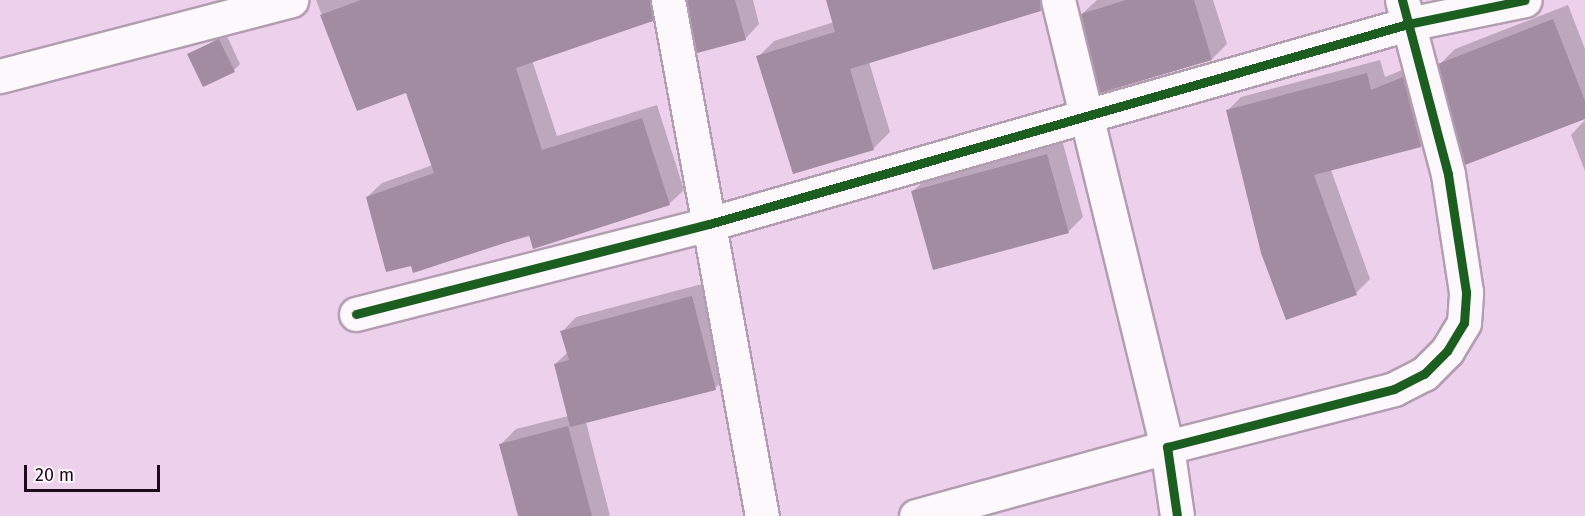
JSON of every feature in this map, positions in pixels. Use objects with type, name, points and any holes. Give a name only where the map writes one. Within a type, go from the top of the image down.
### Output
[{"type":"street","points":[[0,76],[291,0]]},
{"type":"street","points":[[668,0],[762,516]]},
{"type":"street","points":[[1058,0],[1167,447],[1177,516]]},
{"type":"street","points":[[356,314],[709,224],[1086,117],[1405,12],[1525,0]]},
{"type":"street","points":[[916,516],[1167,447],[1394,389],[1424,374],[1447,351],[1464,322],[1466,291],[1448,174],[1405,12]]},
{"type":"building","points":[[361,0],[650,0],[653,21],[516,68],[542,150],[642,118],[670,205],[533,249],[529,235],[413,273],[411,266],[386,272],[366,197],[434,173],[406,93],[357,111],[320,15]]},
{"type":"building","points":[[687,0],[735,0],[746,40],[697,53]]},
{"type":"building","points":[[826,0],[1040,0],[1041,11],[850,69],[874,150],[793,174],[756,56],[835,32]]},
{"type":"building","points":[[1126,0],[1194,0],[1212,60],[1100,93],[1081,14]]},
{"type":"building","points":[[1553,19],[1585,101],[1585,119],[1465,165],[1438,64]]},
{"type":"building","points":[[219,39],[235,72],[203,87],[187,54]]},
{"type":"building","points":[[1367,73],[1371,90],[1403,77],[1421,147],[1314,175],[1357,295],[1286,320],[1261,253],[1226,110]]},
{"type":"building","points":[[1047,154],[1069,233],[933,270],[911,191]]},
{"type":"building","points":[[692,296],[716,390],[570,427],[554,364],[569,360],[560,331]]},
{"type":"building","points":[[568,426],[592,516],[518,516],[499,444]]},
{"type":"cycle path","points":[[1177,516],[1167,447],[1394,389],[1424,374],[1447,351],[1464,323],[1466,292],[1448,174],[1402,0]]},
{"type":"cycle path","points":[[356,314],[709,224],[1408,24],[1525,0]]}]
